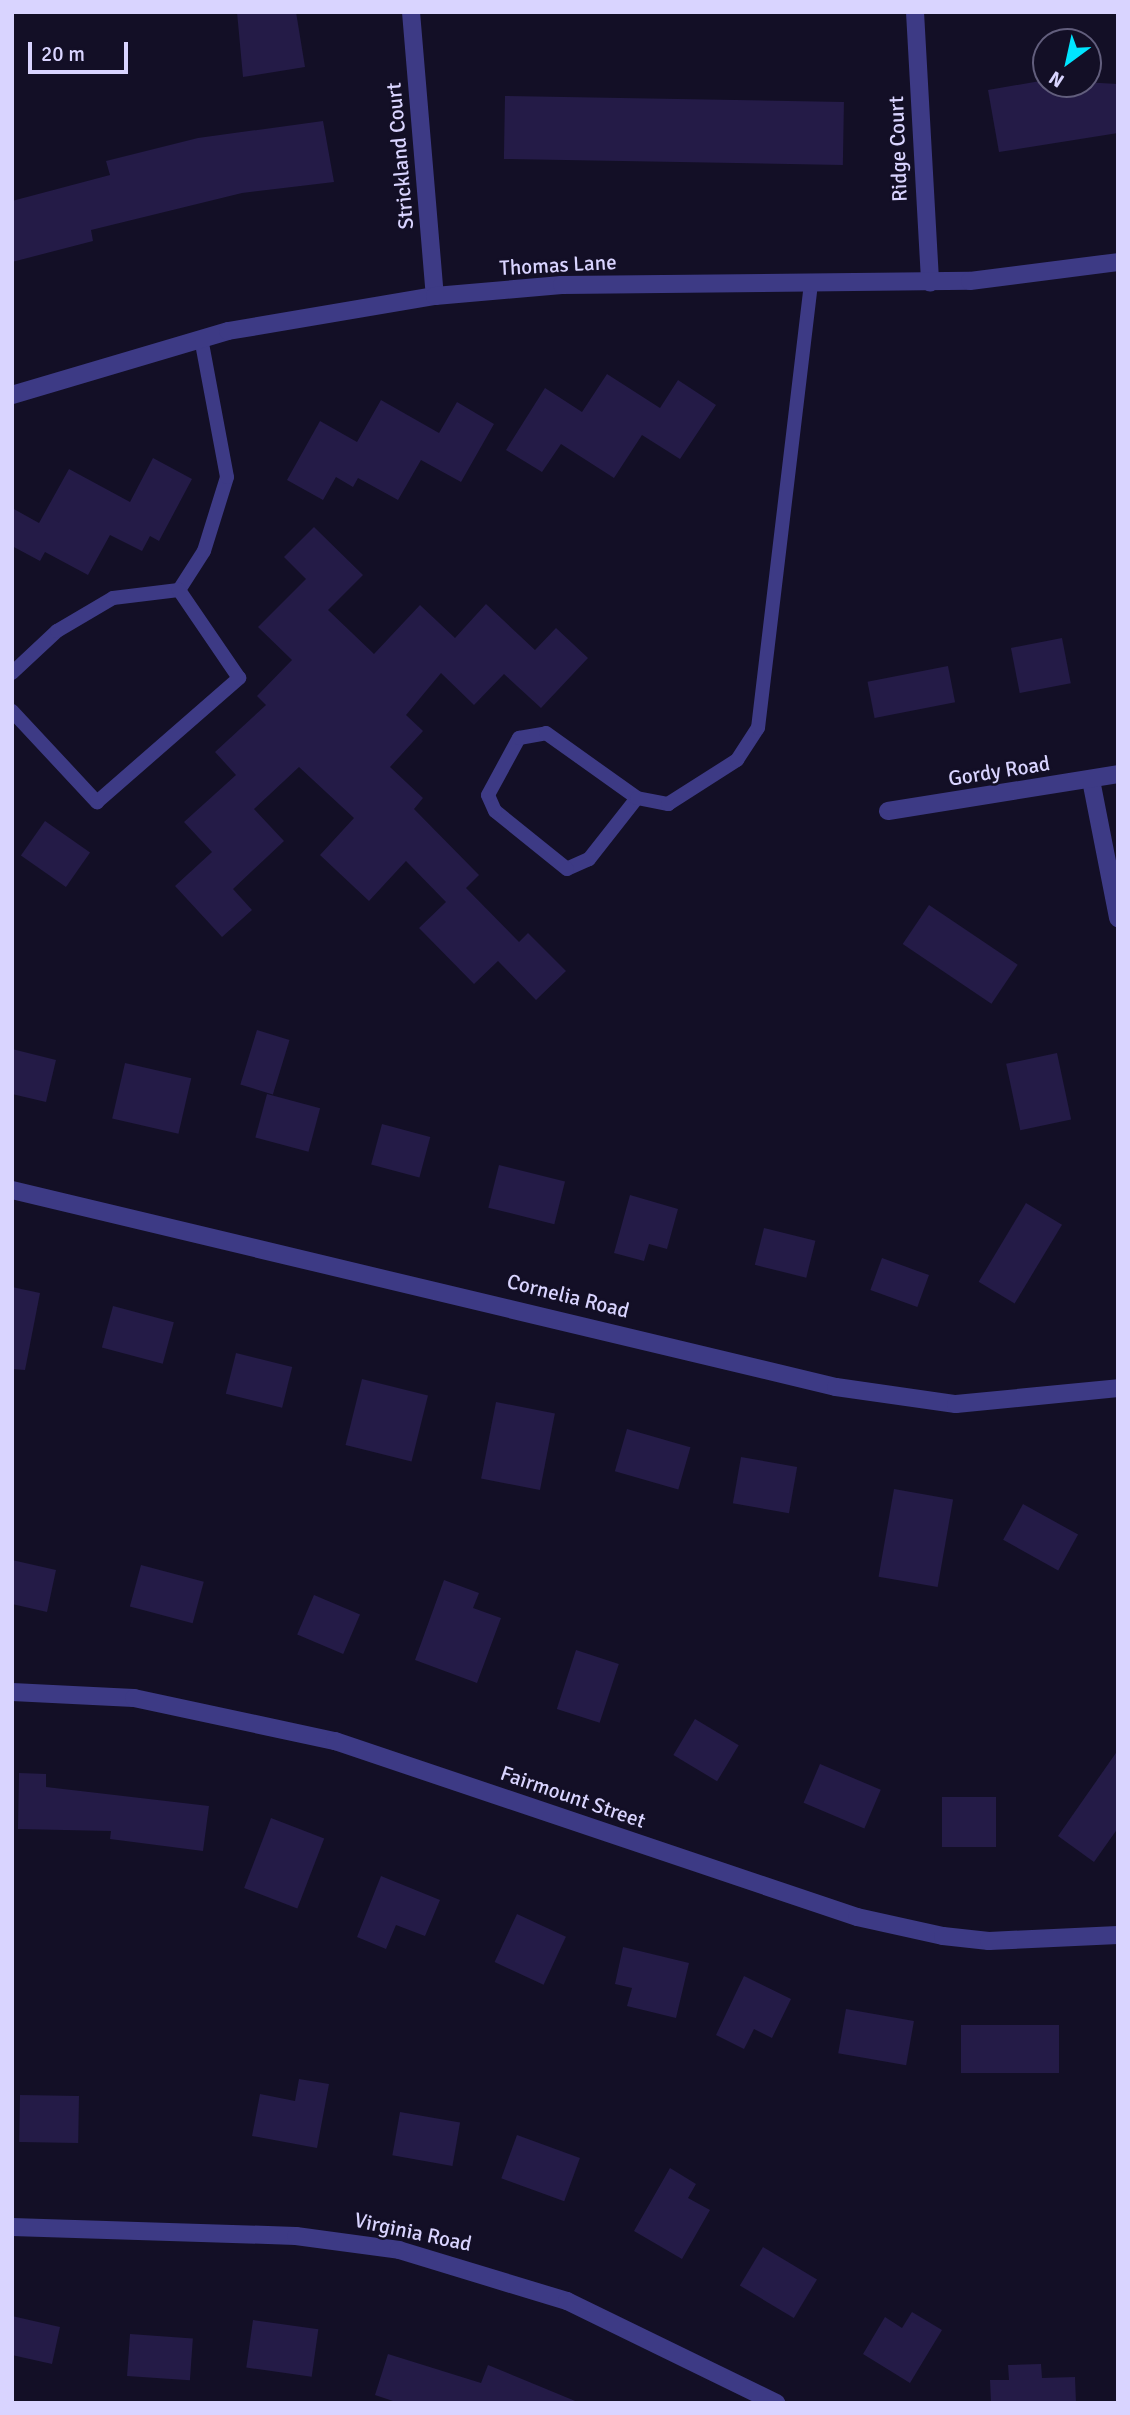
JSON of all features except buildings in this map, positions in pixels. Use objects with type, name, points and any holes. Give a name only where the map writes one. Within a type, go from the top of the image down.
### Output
[{"type":"street","name":"Strickland Court","points":[[411,12],[435,296]]},
{"type":"street","name":"Ridge Court","points":[[915,12],[930,283]]},
{"type":"street","name":"Thomas Lane","points":[[12,395],[201,338],[435,296],[562,285],[930,283],[1118,262]]},
{"type":"street","name":"Gordy Road","points":[[888,811],[1118,774]]},
{"type":"street","points":[[1091,780],[1118,918]]},
{"type":"street","name":"Cornelia Road","points":[[12,1190],[836,1387],[956,1404],[1118,1388]]},
{"type":"street","name":"Fairmount Street","points":[[12,1692],[134,1698],[335,1741],[857,1917],[943,1936],[989,1941],[1118,1935]]},
{"type":"street","name":"Virginia Road","points":[[12,2227],[296,2236],[399,2250],[568,2301],[776,2403]]},
{"type":"lane","points":[[637,797],[589,859],[567,869],[495,811],[488,795],[519,738],[546,733],[637,797],[668,804],[699,789],[737,760],[758,728],[811,282]]},
{"type":"lane","points":[[179,590],[204,551],[227,477],[201,338]]},
{"type":"lane","points":[[12,673],[57,631],[113,598],[179,590]]},
{"type":"lane","points":[[12,711],[97,802],[239,678],[179,590]]}]
